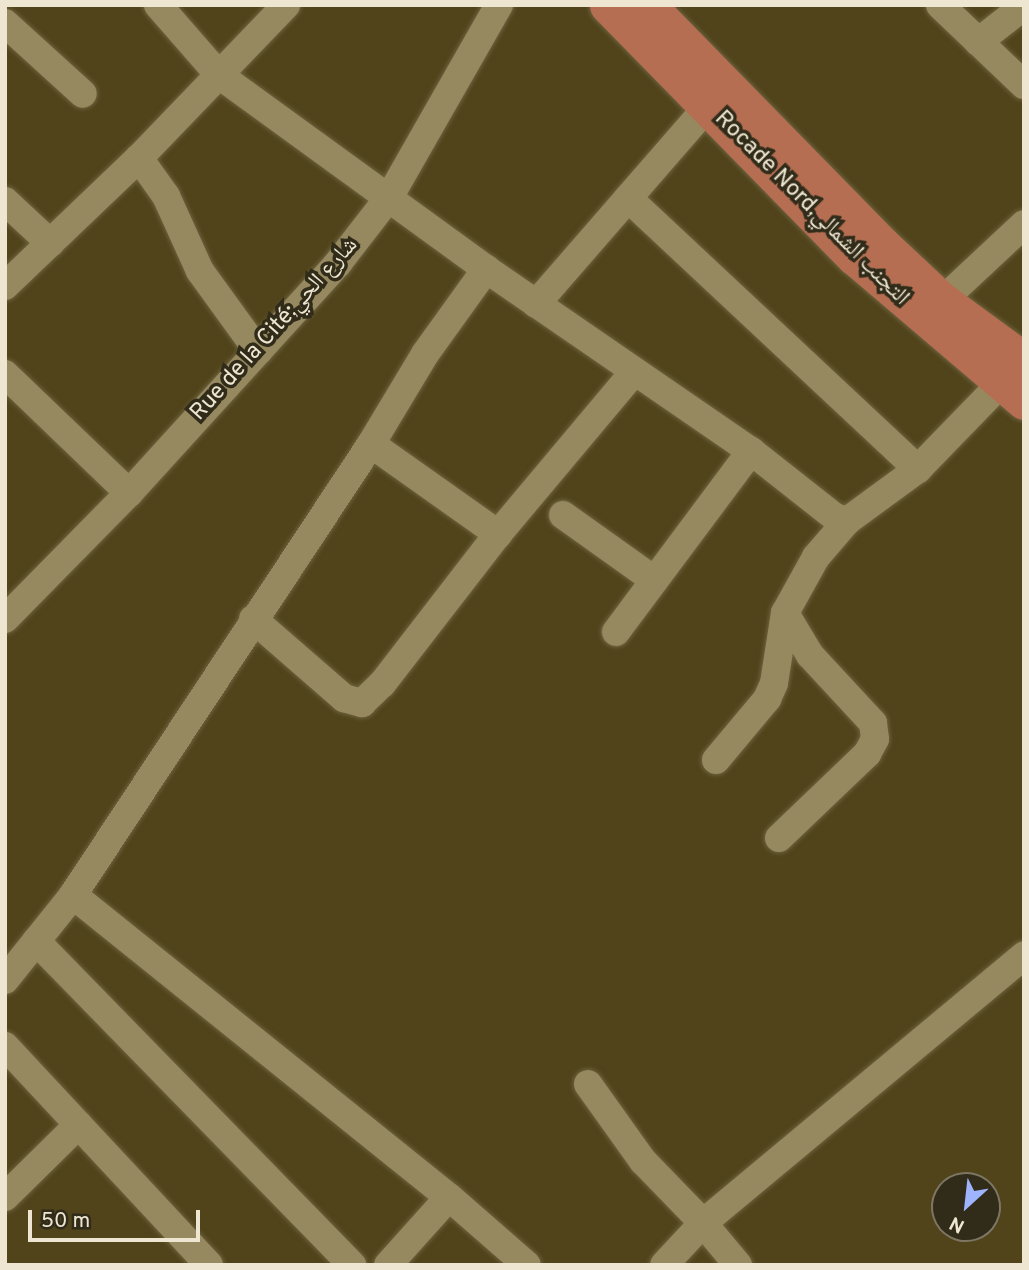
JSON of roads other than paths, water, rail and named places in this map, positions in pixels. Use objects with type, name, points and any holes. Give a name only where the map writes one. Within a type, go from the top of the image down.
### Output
[{"type":"main road","name":"Rocade Nord,التجنب الشمالي","points":[[608,5],[855,257],[933,310],[1018,377]]},
{"type":"main road","name":"Rocade Nord,التجنب الشمالي","points":[[647,5],[933,310]]},
{"type":"street","points":[[158,5],[219,75],[390,196],[486,269],[751,451],[835,517],[847,521]]},
{"type":"street","points":[[5,286],[139,158],[286,5]]},
{"type":"street","name":"Rue de la Cité;شارع الحي","points":[[5,619],[129,493],[338,263],[390,196],[499,5]]},
{"type":"street","points":[[940,5],[1024,85]]},
{"type":"street","points":[[978,42],[1024,6]]},
{"type":"street","points":[[7,33],[83,94]]},
{"type":"street","points":[[536,304],[708,106]]},
{"type":"street","points":[[139,158],[166,196],[200,271],[258,351]]},
{"type":"street","points":[[628,198],[918,469]]},
{"type":"street","points":[[5,201],[50,243]]},
{"type":"street","points":[[933,310],[1024,224]]},
{"type":"street","points":[[5,980],[74,895],[253,619],[371,444],[425,354],[486,269]]},
{"type":"street","points":[[253,619],[344,698],[362,703],[382,684],[498,534],[634,372]]},
{"type":"street","points":[[5,374],[129,493]]},
{"type":"street","points":[[716,760],[767,699],[774,683],[785,613],[816,557],[847,521],[918,469],[1018,377]]},
{"type":"street","points":[[371,444],[498,534]]},
{"type":"street","points":[[615,632],[751,451]]},
{"type":"street","points":[[563,515],[654,580]]},
{"type":"street","points":[[779,838],[867,754],[875,740],[873,723],[810,655],[785,613]]},
{"type":"street","points":[[74,895],[449,1197],[527,1265]]},
{"type":"street","points":[[36,941],[352,1265]]},
{"type":"street","points":[[664,1265],[703,1223],[1024,956]]},
{"type":"street","points":[[5,1046],[209,1265]]},
{"type":"street","points":[[588,1084],[643,1161],[703,1223],[737,1265]]},
{"type":"street","points":[[5,1197],[78,1125]]},
{"type":"street","points":[[388,1265],[449,1197]]}]
